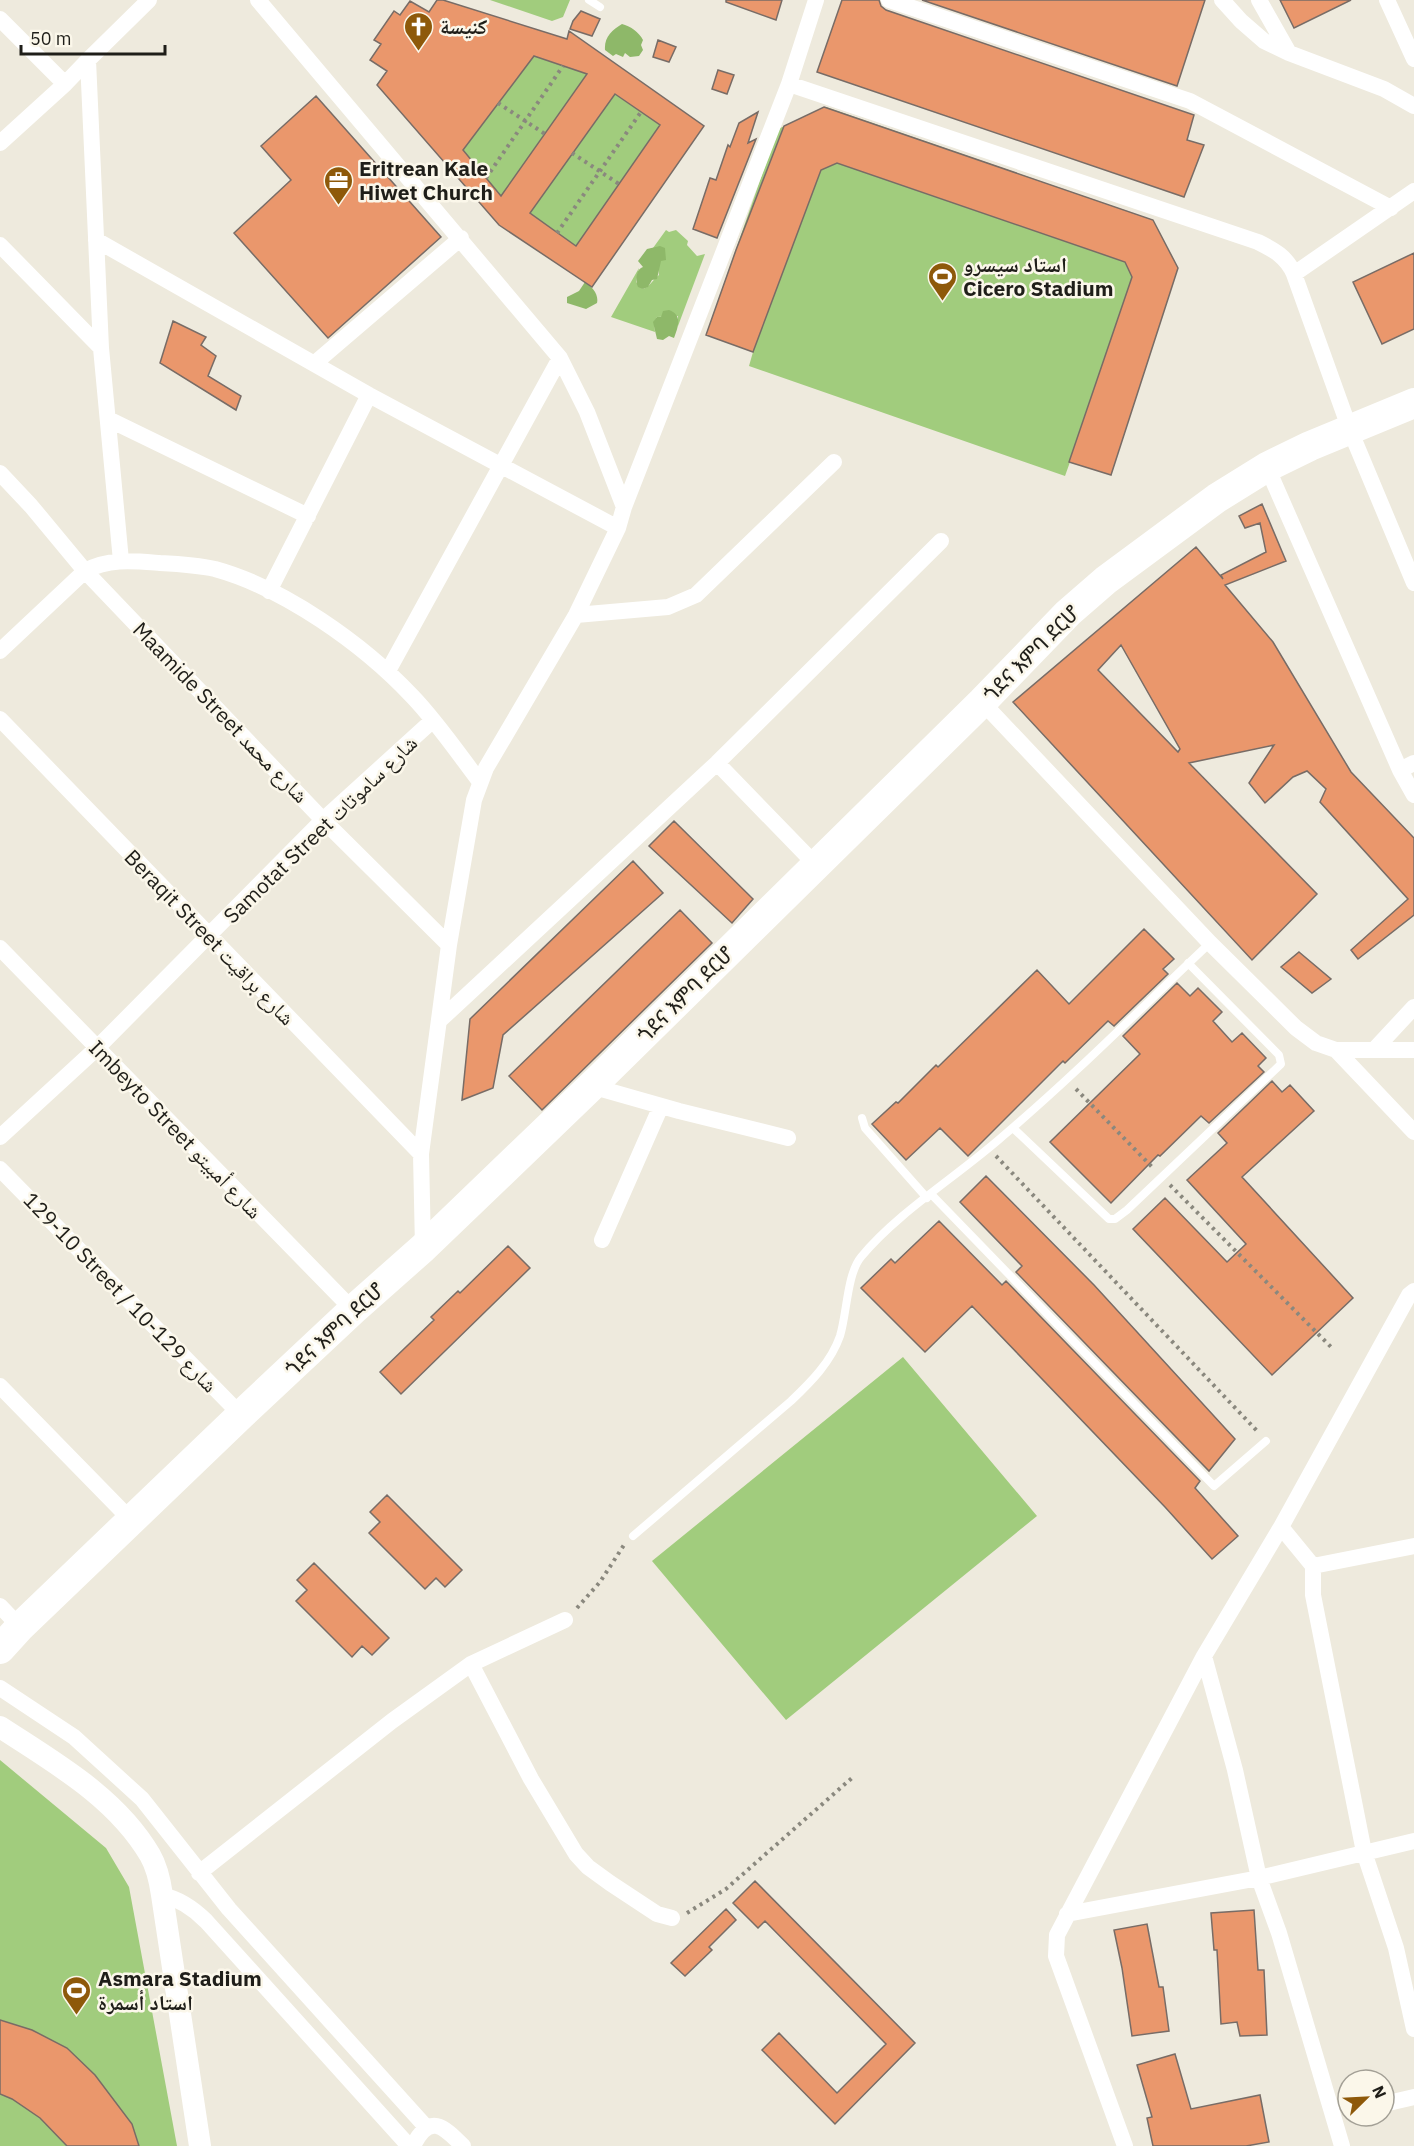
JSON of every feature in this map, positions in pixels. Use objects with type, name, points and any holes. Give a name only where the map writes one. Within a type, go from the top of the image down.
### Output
[{"type":"highway","name":"ጎደና እምባ ደርሆ","points":[[0,1649],[10,1617],[132,1521],[241,1415],[423,1248],[982,702],[1068,613],[1106,580],[1217,498],[1267,467],[1310,446],[1414,403]]},
{"type":"street","points":[[0,143],[65,84],[148,0]]},
{"type":"street","points":[[423,1248],[421,1154],[449,945],[474,800],[480,782],[576,615],[618,528],[624,507],[789,84],[816,0]]},
{"type":"street","points":[[889,0],[1190,101],[1391,208]]},
{"type":"street","points":[[1222,0],[1264,41],[1289,53],[1384,89],[1414,106]]},
{"type":"street","points":[[1259,0],[1289,53]]},
{"type":"street","points":[[1387,0],[1414,59]]},
{"type":"street","points":[[260,1],[560,358],[587,412],[624,507]]},
{"type":"street","points":[[0,19],[65,84]]},
{"type":"street","points":[[88,60],[101,348],[121,561]]},
{"type":"street","points":[[789,84],[1258,242],[1280,254],[1290,264],[1350,430],[1414,583]]},
{"type":"street","points":[[1294,274],[1414,192]]},
{"type":"street","points":[[315,363],[460,238]]},
{"type":"street","points":[[96,240],[369,395],[618,528]]},
{"type":"street","points":[[0,245],[101,348]]},
{"type":"street","points":[[388,671],[560,358]]},
{"type":"street","points":[[269,591],[369,395]]},
{"type":"street","points":[[108,419],[308,516]]},
{"type":"street","points":[[576,615],[668,607],[696,595],[834,462]]},
{"type":"street","points":[[1267,467],[1407,767],[1414,795]]},
{"type":"street","name":"Maamide Street شارع محمد","points":[[0,473],[85,571],[323,820],[449,945]]},
{"type":"street","points":[[439,1021],[717,763],[941,541]]},
{"type":"street","points":[[0,651],[85,571],[95,566],[121,561],[191,564],[234,576],[269,591],[343,635],[388,671],[414,698],[480,782]]},
{"type":"street","points":[[982,702],[1209,943],[1296,1028],[1316,1043],[1336,1050],[1414,1050]]},
{"type":"street","name":"Beraqit Street شارع براقيت","points":[[0,719],[421,1154]]},
{"type":"street","name":"Samotat Street شارع ساموتات","points":[[0,1137],[97,1048],[323,820],[432,721]]},
{"type":"street","points":[[717,763],[815,864]]},
{"type":"street","name":"Imbeyto Street شارع أمبيتو","points":[[0,948],[353,1310]]},
{"type":"street","points":[[1374,1050],[1414,1006]]},
{"type":"street","points":[[1336,1050],[1414,1132]]},
{"type":"street","points":[[591,1086],[788,1138]]},
{"type":"street","points":[[602,1240],[661,1106]]},
{"type":"street","name":"129-10 Street / شارع 129-10","points":[[0,1169],[241,1415]]},
{"type":"street","points":[[1412,1293],[1414,1314]]},
{"type":"street","points":[[1125,2146],[1056,1956],[1056,1935],[1204,1656],[1281,1527],[1412,1293]]},
{"type":"street","points":[[0,1386],[132,1521]]},
{"type":"street","points":[[1281,1527],[1313,1566],[1313,1595],[1364,1852],[1396,1948],[1414,2030]]},
{"type":"street","points":[[1313,1566],[1414,1546]]},
{"type":"street","points":[[199,1873],[392,1721],[471,1664],[565,1620]]},
{"type":"street","points":[[1204,1656],[1235,1770],[1259,1878],[1336,2101]]},
{"type":"street","points":[[471,1664],[531,1779],[576,1854],[588,1867],[610,1883],[657,1914],[672,1918]]},
{"type":"street","points":[[0,1688],[74,1737],[142,1799],[229,1909],[427,2128]]},
{"type":"street","points":[[0,1727],[66,1770],[115,1809],[151,1856],[162,1894],[200,2146]]},
{"type":"street","points":[[1067,1914],[1259,1878],[1414,1840]]},
{"type":"street","points":[[162,1894],[176,1898],[206,1921],[409,2146]]},
{"type":"street","points":[[1396,2101],[1414,2097]]},
{"type":"street","points":[[413,2146],[432,2125],[444,2127],[463,2146]]},
{"type":"street","points":[[1341,2128],[1342,2146]]},
{"type":"lane","points":[[589,0],[600,7]]},
{"type":"lane","points":[[633,1536],[809,1383],[827,1361],[839,1336],[854,1269],[861,1258],[886,1232],[1013,1128],[1209,943]]},
{"type":"lane","points":[[1013,1128],[1109,1219],[1115,1219],[1121,1215],[1162,1177],[1281,1064],[1279,1055],[1188,963]]},
{"type":"lane","points":[[862,1118],[865,1128],[929,1196],[1214,1486],[1266,1441]]},
{"type":"path","points":[[486,177],[563,66]]},
{"type":"path","points":[[498,103],[545,134]]},
{"type":"path","points":[[557,232],[641,111]]},
{"type":"path","points":[[572,153],[619,184]]},
{"type":"path","points":[[1067,1079],[1333,1349]]},
{"type":"path","points":[[989,1149],[1266,1441]]},
{"type":"path","points":[[565,1620],[600,1582],[621,1548],[633,1536]]},
{"type":"path","points":[[672,1918],[690,1912],[726,1889],[853,1777]]},
{"type":"green space","points":[[490,0],[570,0],[563,17],[552,21]]},
{"type":"green space","points":[[622,24],[634,30],[643,40],[641,45],[643,50],[639,56],[630,57],[625,53],[623,57],[616,54],[613,56],[605,50],[609,34]]},
{"type":"green space","points":[[534,56],[587,74],[501,196],[463,150]]},
{"type":"green space","points":[[615,94],[660,125],[576,246],[530,213]]},
{"type":"green space","name":"استاد سيسرو Cicero Stadium","points":[[826,107],[1153,220],[1178,268],[1111,475],[1070,462],[1065,476],[749,366],[753,352],[706,335],[778,129]]},
{"type":"green space","points":[[666,230],[669,232],[676,230],[688,241],[687,245],[697,256],[705,254],[678,326],[678,316],[657,317],[654,322],[655,332],[611,317],[639,268],[636,282],[643,289],[659,275],[656,248],[653,248]]},
{"type":"green space","points":[[660,246],[665,248],[666,260],[661,261],[657,279],[652,280],[648,287],[643,289],[638,287],[637,276],[643,267],[638,261],[647,249]]},
{"type":"green space","points":[[585,282],[594,291],[597,303],[586,309],[567,303],[567,297],[579,291]]},
{"type":"green space","points":[[669,310],[678,318],[674,338],[669,336],[663,340],[657,339],[653,322],[657,317],[661,317],[663,311]]},
{"type":"green space","points":[[903,1357],[1037,1516],[786,1720],[652,1561]]},
{"type":"green space","name":"Asmara Stadium استاد أسمرة","points":[[0,1760],[106,1848],[129,1887],[177,2146],[0,2146]]},
{"type":"building","points":[[437,0],[443,0],[567,39],[569,31],[704,126],[592,287],[499,225],[377,85],[387,71],[370,60],[381,44],[374,40],[394,11],[400,15],[410,1],[429,12]],"holes":[[[534,56],[587,74],[501,196],[463,150]],[[615,94],[660,125],[576,246],[530,213]]]},
{"type":"building","points":[[726,0],[782,0],[776,20],[726,2]]},
{"type":"building","points":[[842,0],[879,0],[881,6],[886,10],[1194,115],[1187,140],[1204,145],[1184,197],[817,72]]},
{"type":"building","points":[[922,0],[1205,0],[1177,86]]},
{"type":"building","points":[[1280,0],[1351,0],[1294,28]]},
{"type":"building","points":[[581,11],[600,19],[592,36],[570,29]]},
{"type":"building","points":[[658,40],[676,47],[669,62],[653,57]]},
{"type":"building","points":[[718,70],[734,75],[727,94],[712,89]]},
{"type":"building","name":"Eritrean Kale Hiwet Church","points":[[316,96],[441,237],[328,338],[234,233],[291,180],[261,146]]},
{"type":"building","points":[[824,107],[1153,220],[1178,268],[1111,475],[1069,462],[1132,277],[1125,262],[837,163],[821,170],[753,352],[706,335],[784,126]]},
{"type":"building","points":[[758,112],[748,143],[756,139],[717,238],[693,229],[710,178],[716,180],[728,145],[730,147],[739,123]]},
{"type":"building","points":[[1414,253],[1414,329],[1382,344],[1353,282]]},
{"type":"building","points":[[173,321],[206,337],[201,345],[216,356],[208,376],[241,396],[236,410],[160,363]]},
{"type":"building","points":[[1262,504],[1286,561],[1225,585],[1273,642],[1351,772],[1414,838],[1414,915],[1358,959],[1351,950],[1408,899],[1320,802],[1326,789],[1307,771],[1293,777],[1265,803],[1249,783],[1274,745],[1189,763],[1317,894],[1252,960],[1013,702],[1196,547],[1223,579],[1221,575],[1266,552],[1260,523],[1245,528],[1239,516]],"holes":[[[1121,645],[1180,749],[1178,752],[1098,670]]]},
{"type":"building","points":[[674,821],[753,899],[732,923],[649,846]]},
{"type":"building","points":[[633,861],[663,893],[503,1035],[493,1088],[462,1100],[470,1019]]},
{"type":"building","points":[[680,910],[712,943],[542,1110],[509,1076]]},
{"type":"building","points":[[1144,929],[1174,959],[1163,969],[1168,974],[1114,1026],[1108,1021],[1065,1063],[1063,1061],[968,1156],[940,1128],[906,1160],[872,1124],[896,1102],[898,1103],[936,1065],[938,1067],[1037,970],[1069,1004]]},
{"type":"building","points":[[1299,952],[1331,979],[1312,993],[1281,967]]},
{"type":"building","points":[[1177,983],[1190,996],[1198,988],[1222,1012],[1213,1021],[1232,1042],[1242,1033],[1266,1058],[1258,1066],[1264,1072],[1209,1123],[1201,1116],[1160,1156],[1158,1155],[1111,1203],[1050,1142],[1140,1054],[1123,1036]]},
{"type":"building","points":[[1272,1081],[1282,1092],[1290,1085],[1314,1111],[1242,1177],[1353,1298],[1272,1375],[1133,1229],[1165,1198],[1227,1262],[1246,1244],[1187,1180],[1227,1143],[1218,1133]]},
{"type":"building","points":[[986,1176],[1094,1285],[1235,1439],[1209,1471],[1016,1272],[1022,1266],[960,1202]]},
{"type":"building","points":[[939,1221],[1002,1285],[1006,1281],[1200,1481],[1195,1488],[1238,1536],[1212,1559],[972,1306],[925,1352],[861,1288],[891,1259],[895,1263]]},
{"type":"building","points":[[508,1246],[530,1268],[401,1394],[380,1372],[434,1320],[431,1317],[458,1291],[460,1293]]},
{"type":"building","points":[[387,1495],[462,1570],[445,1587],[436,1578],[425,1589],[369,1533],[380,1522],[370,1512]]},
{"type":"building","points":[[314,1563],[389,1638],[372,1655],[362,1646],[352,1657],[296,1601],[307,1590],[297,1580]]},
{"type":"building","points":[[755,1881],[915,2043],[835,2124],[762,2050],[779,2033],[837,2093],[886,2044],[765,1921],[758,1928],[733,1903]]},
{"type":"building","points":[[726,1909],[736,1920],[709,1947],[712,1950],[685,1976],[671,1963]]},
{"type":"building","points":[[1254,1910],[1258,1970],[1264,1970],[1267,2035],[1240,2036],[1237,2022],[1221,2024],[1217,1950],[1214,1950],[1211,1913]]},
{"type":"building","points":[[1147,1924],[1159,1987],[1163,1987],[1169,2031],[1132,2036],[1114,1930]]},
{"type":"building","points":[[0,2020],[32,2030],[67,2048],[95,2075],[132,2124],[139,2146],[67,2146],[40,2118],[12,2099],[0,2094]]},
{"type":"building","points":[[1175,2054],[1191,2109],[1260,2095],[1269,2142],[1246,2146],[1153,2146],[1147,2118],[1152,2117],[1137,2065]]},
{"type":"place","name":"كنيسة","points":[[419,52]]},
{"type":"place","name":"Eritrean Kale Hiwet Church","points":[[338,206]]},
{"type":"place","name":"استاد سيسرو Cicero Stadium","points":[[942,302]]},
{"type":"place","name":"Asmara Stadium استاد أسمرة","points":[[77,2016]]}]
